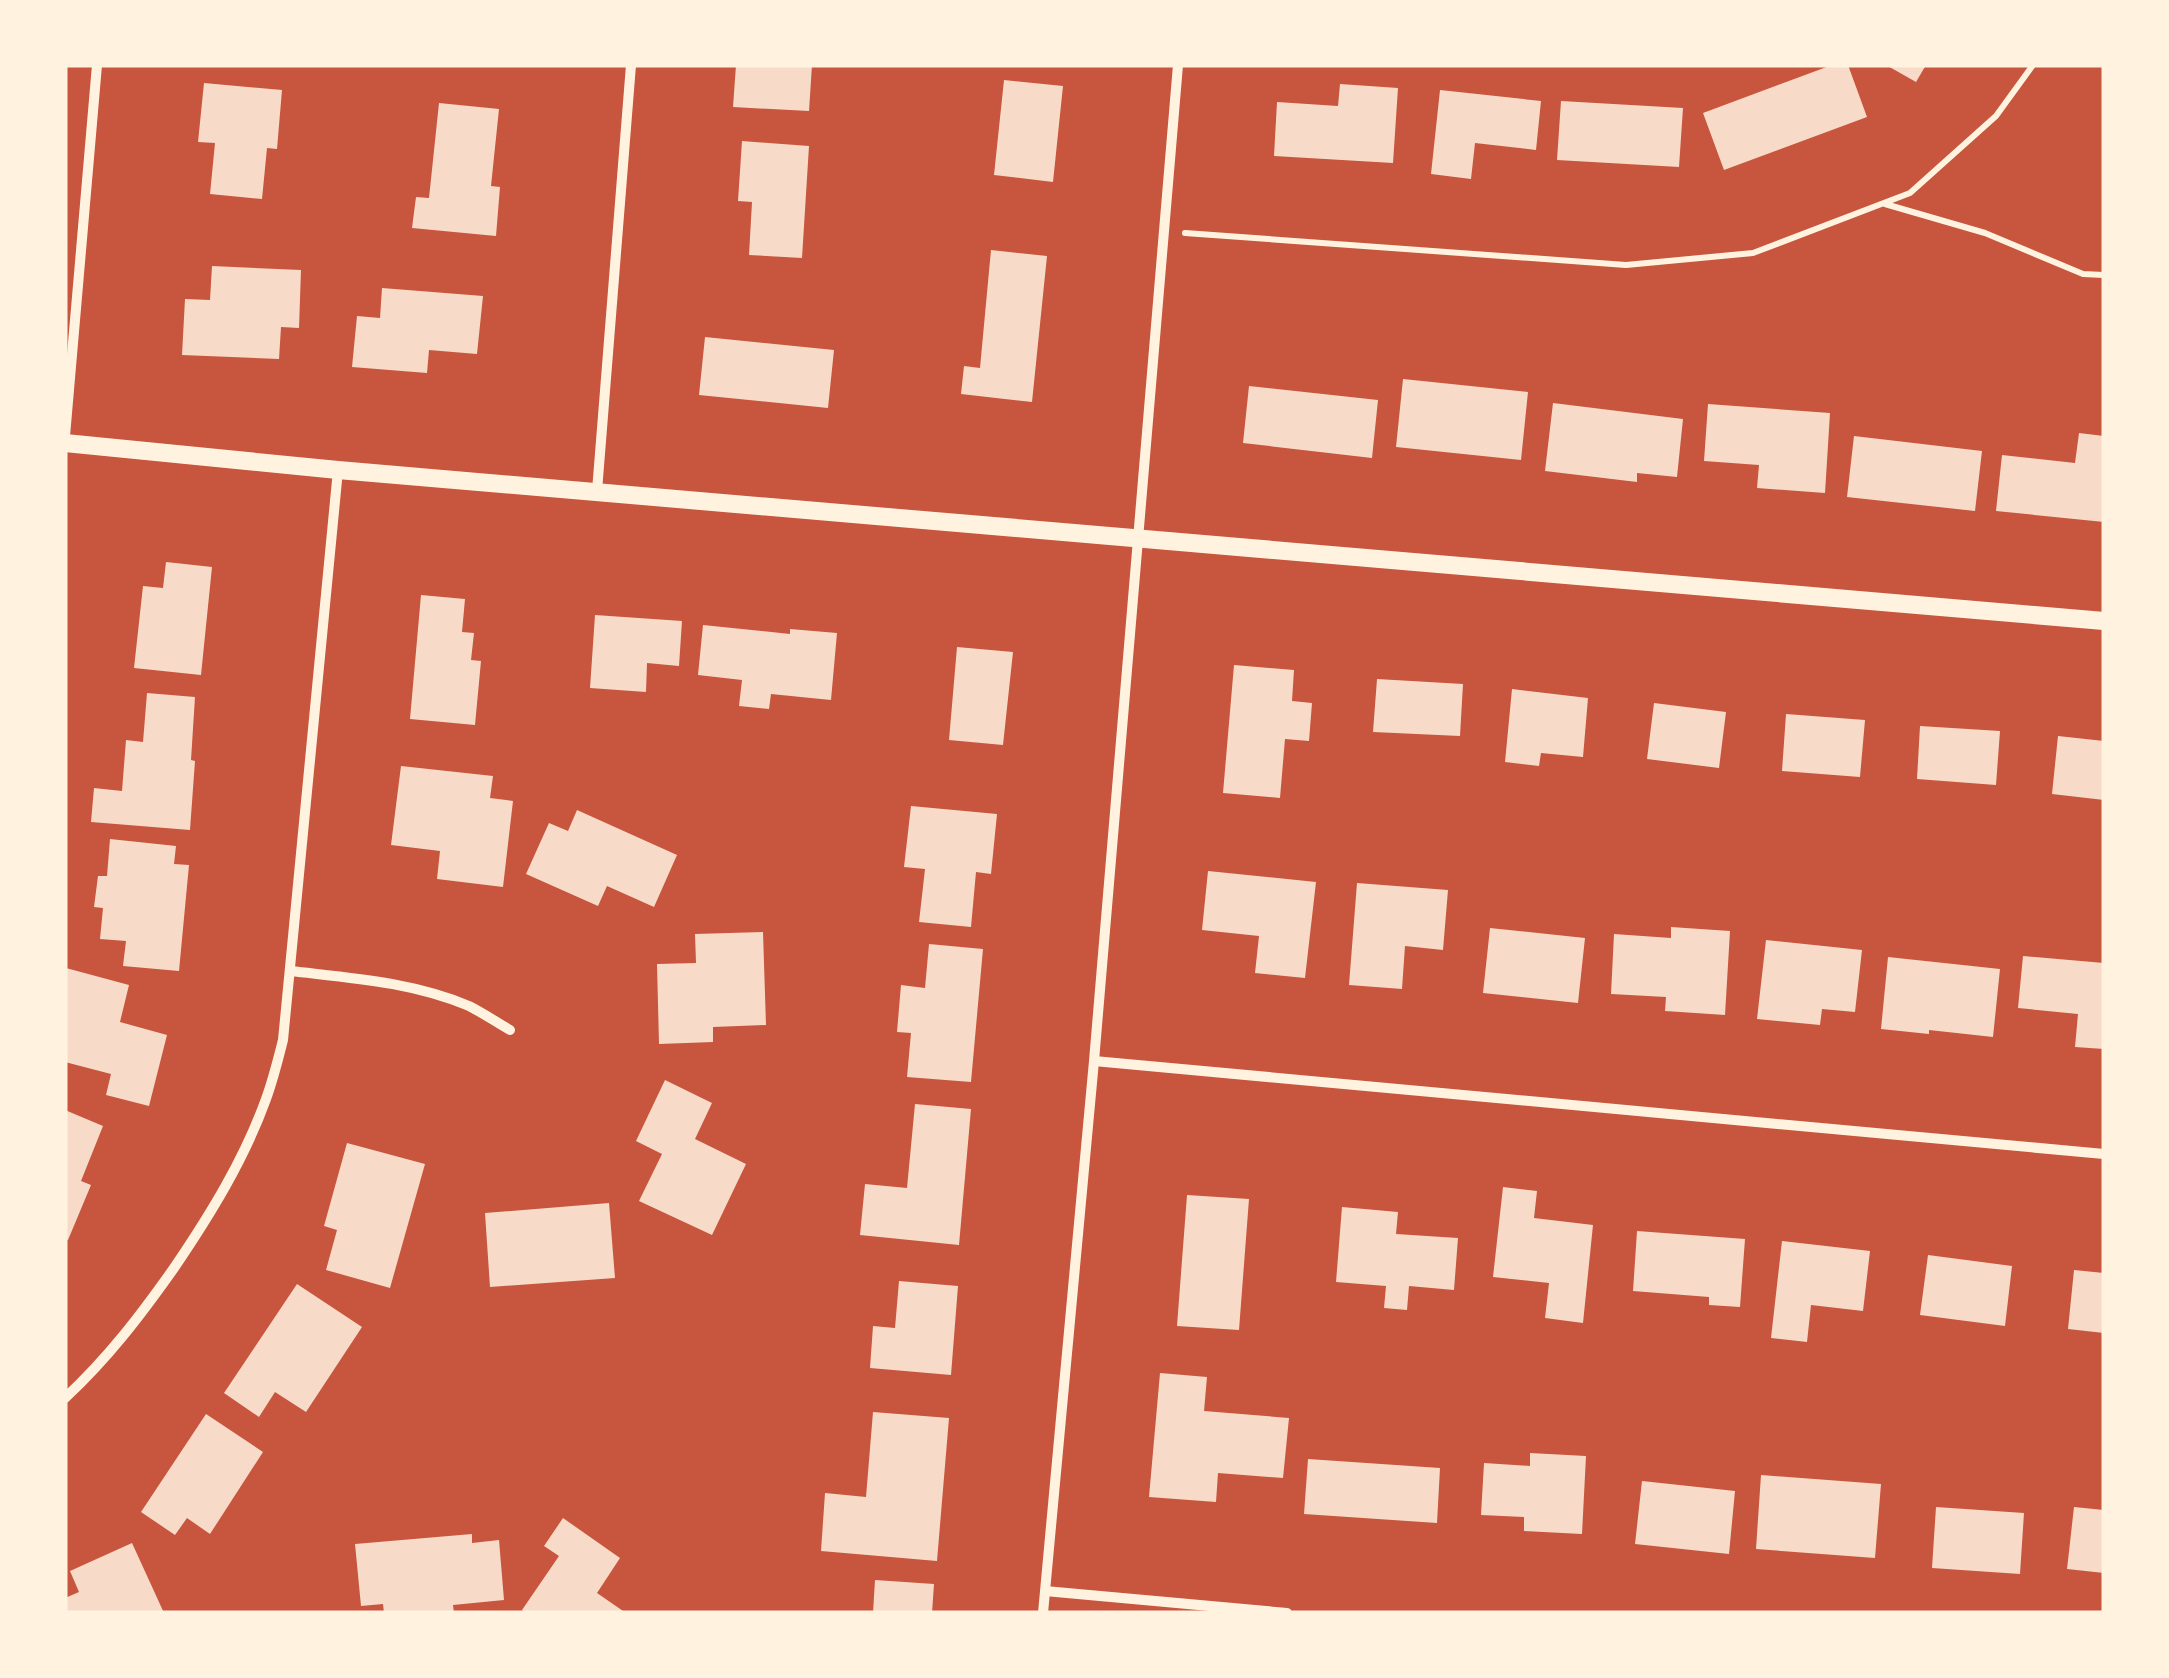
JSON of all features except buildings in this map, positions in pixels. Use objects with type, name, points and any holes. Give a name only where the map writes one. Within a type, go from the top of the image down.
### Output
[{"type":"street","points":[[97,65],[65,439],[338,470],[2104,621]]},
{"type":"street","points":[[597,491],[631,65]]},
{"type":"street","points":[[1043,1613],[1178,65]]},
{"type":"street","points":[[65,1398],[98,1368],[139,1318],[198,1232],[236,1169],[266,1099],[284,1040],[338,470]]},
{"type":"street","points":[[291,971],[395,984],[460,1003],[510,1030]]},
{"type":"street","points":[[1094,1061],[2104,1154]]},
{"type":"street","points":[[1045,1591],[1287,1613]]},
{"type":"path","points":[[1164,231],[1626,266],[1753,253],[1910,193],[1996,116],[2033,65]]},
{"type":"path","points":[[1884,204],[1985,232],[2083,274],[2104,275]]}]
